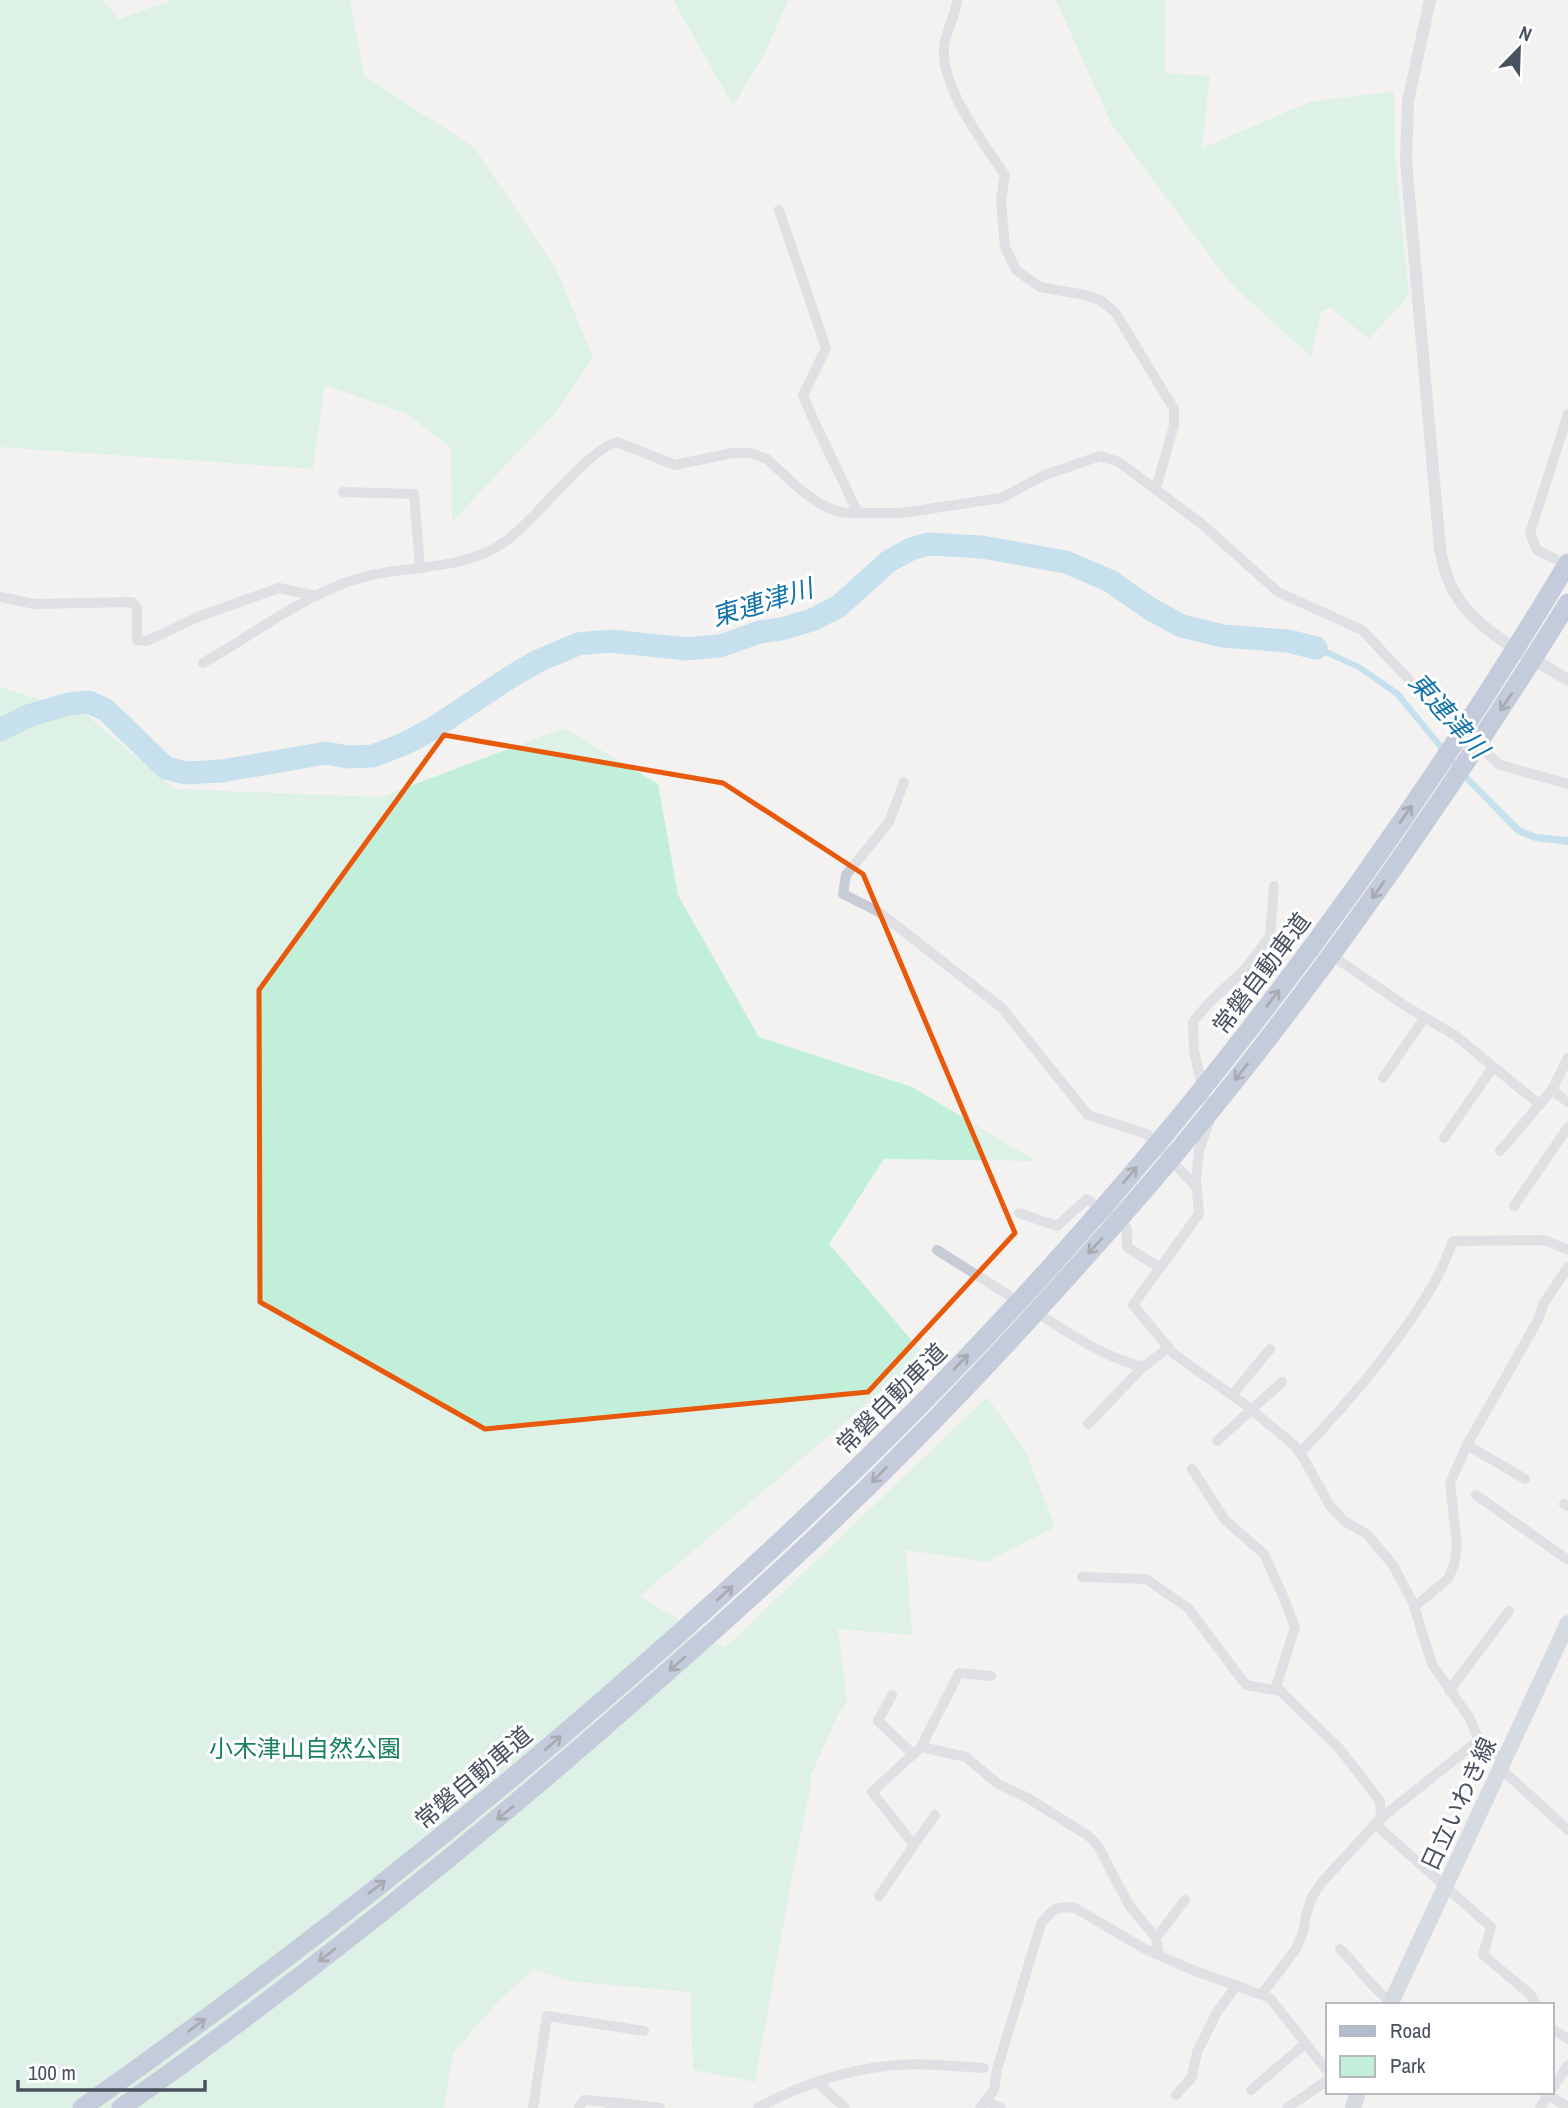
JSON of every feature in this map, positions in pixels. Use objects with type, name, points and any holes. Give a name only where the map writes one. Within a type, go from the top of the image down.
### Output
[{"type":"highway","name":"常磐自動車道","points":[[82,2108],[311,1940],[506,1784],[738,1582],[914,1412],[1014,1307],[1127,1179],[1248,1031],[1337,913],[1420,796],[1563,563]]},
{"type":"highway","name":"常磐自動車道","points":[[121,2108],[329,1954],[518,1802],[753,1595],[928,1427],[1029,1321],[1150,1183],[1265,1043],[1356,922],[1437,806],[1568,603]]},
{"type":"main road","name":"日立いわき線","points":[[1390,2003],[1568,1623]]},
{"type":"street","points":[[957,0],[944,46],[945,66],[967,119],[1005,175],[1001,201],[1005,247],[1016,270],[1040,287],[1100,300],[1115,312],[1174,409],[1174,425],[1156,489]]},
{"type":"street","points":[[1430,0],[1408,101],[1406,161],[1440,549],[1449,583],[1468,612],[1506,642],[1568,680]]},
{"type":"street","points":[[779,210],[826,348],[803,395],[858,513]]},
{"type":"street","points":[[1563,563],[1537,550],[1530,533],[1568,414]]},
{"type":"street","points":[[203,663],[317,596],[349,582],[369,575],[471,560],[491,552],[524,527],[587,462],[606,447],[618,442],[675,465],[732,453],[759,455],[821,504],[846,514],[902,513],[1001,498],[1045,475],[1100,456],[1119,462],[1202,524],[1278,592],[1362,629],[1430,702],[1500,765],[1568,784]]},
{"type":"street","points":[[343,492],[414,495],[420,567]]},
{"type":"street","points":[[0,597],[35,604],[132,602],[137,608],[136,640],[147,641],[200,616],[279,588],[317,596]]},
{"type":"street","points":[[904,782],[889,822],[846,875],[843,894],[879,912],[1002,1008],[1088,1115],[1147,1134],[1197,1188]]},
{"type":"street","points":[[1274,886],[1270,936],[1245,969],[1193,1022],[1194,1051],[1210,1120],[1199,1150],[1199,1214],[1133,1305],[1174,1354],[1251,1409],[1294,1445],[1330,1506],[1344,1521],[1367,1534],[1393,1565],[1414,1607],[1432,1664],[1469,1717],[1479,1740],[1568,1830]]},
{"type":"street","points":[[1337,960],[1456,1036],[1540,1105]]},
{"type":"street","points":[[1383,1078],[1425,1017]]},
{"type":"street","points":[[1500,1151],[1552,1090],[1568,1058]]},
{"type":"street","points":[[1444,1138],[1493,1067]]},
{"type":"street","points":[[1552,1090],[1568,1102]]},
{"type":"street","points":[[1514,1206],[1568,1127]]},
{"type":"street","points":[[1019,1213],[1057,1226],[1087,1199],[1127,1228],[1127,1247],[1160,1268]]},
{"type":"street","points":[[1300,1453],[1339,1413],[1398,1337],[1434,1284],[1453,1241],[1544,1240],[1568,1250]]},
{"type":"street","points":[[937,1250],[1102,1353],[1143,1367]]},
{"type":"street","points":[[1414,1607],[1448,1579],[1454,1564],[1457,1545],[1450,1483],[1466,1445],[1538,1320],[1544,1303],[1568,1267]]},
{"type":"street","points":[[1088,1424],[1143,1367],[1168,1348]]},
{"type":"street","points":[[1232,1395],[1270,1349]]},
{"type":"street","points":[[1217,1441],[1282,1382]]},
{"type":"street","points":[[1466,1445],[1525,1479]]},
{"type":"street","points":[[1192,1469],[1225,1520],[1264,1554],[1295,1627],[1276,1687],[1339,1748],[1380,1801],[1378,1821]]},
{"type":"street","points":[[1476,1495],[1568,1560]]},
{"type":"street","points":[[1082,1577],[1146,1579],[1188,1608],[1246,1685],[1281,1691]]},
{"type":"street","points":[[1449,1691],[1509,1611]]},
{"type":"street","points":[[914,1845],[872,1792],[917,1751],[958,1673],[991,1676]]},
{"type":"street","points":[[892,1695],[878,1721],[917,1751],[966,1757],[998,1784],[1028,1798],[1090,1837],[1098,1846],[1129,1905],[1156,1938],[1159,1955]]},
{"type":"street","points":[[1262,1994],[1296,1949],[1312,1897],[1322,1881],[1378,1821],[1479,1740]]},
{"type":"street","points":[[879,1896],[935,1815]]},
{"type":"street","points":[[1378,1821],[1444,1887],[1491,1927],[1483,1955],[1530,1994],[1535,2003]]},
{"type":"street","points":[[1156,1938],[1185,1900]]},
{"type":"street","points":[[1001,2108],[983,2104],[994,2090],[997,2069],[1041,1924],[1050,1912],[1062,1906],[1075,1908],[1145,1949],[1189,1969],[1270,1998],[1326,2069]]},
{"type":"street","points":[[1340,1948],[1389,2003]]},
{"type":"street","points":[[1176,2095],[1192,2077],[1196,2052],[1217,2012],[1237,1985]]},
{"type":"street","points":[[533,2108],[547,2017],[643,2031]]},
{"type":"street","points":[[1251,2090],[1306,2043]]},
{"type":"street","points":[[1554,2086],[1568,2065]]},
{"type":"street","points":[[758,2108],[778,2097],[851,2072],[886,2066],[984,2068]]},
{"type":"street","points":[[1287,2108],[1326,2081]]},
{"type":"street","points":[[817,2082],[845,2108]]},
{"type":"street","points":[[1552,2094],[1568,2107]]},
{"type":"street","points":[[579,2108],[584,2100],[615,2106],[660,2108]]},
{"type":"highlighted area","points":[[444,735],[723,783],[863,874],[1015,1233],[868,1392],[485,1429],[260,1302],[259,990]]},
{"type":"green space","points":[[0,0],[103,0],[119,19],[173,0],[350,0],[364,76],[474,147],[556,269],[593,357],[556,412],[452,522],[451,448],[407,414],[325,385],[313,469],[0,447]]},
{"type":"green space","points":[[673,0],[788,0],[766,51],[733,106]]},
{"type":"green space","points":[[1056,0],[1166,0],[1165,73],[1210,76],[1202,148],[1310,102],[1394,91],[1395,155],[1409,295],[1369,339],[1331,308],[1321,312],[1311,357],[1230,283],[1112,125]]},
{"type":"green space","name":"小木津山自然公園","points":[[0,687],[83,712],[175,789],[381,797],[564,728],[658,784],[678,895],[759,1037],[912,1087],[1036,1161],[884,1159],[829,1244],[924,1355],[640,1596],[725,1648],[987,1397],[1026,1452],[1055,1527],[987,1562],[906,1550],[912,1635],[838,1629],[847,1701],[811,1775],[755,2082],[693,2070],[690,1992],[569,1981],[533,1969],[498,2002],[453,2053],[444,2108],[0,2108]]},
{"type":"water","points":[[1288,638],[1316,644],[1361,665],[1399,691],[1469,776],[1521,828],[1537,834],[1568,837],[1568,845],[1535,841],[1517,834],[1464,780],[1395,696],[1358,670],[1314,650],[1287,644]]},
{"type":"waterway","name":"東連津川","points":[[0,730],[28,716],[68,704],[89,702],[106,710],[166,768],[186,773],[222,771],[326,753],[348,757],[373,756],[432,729],[512,676],[538,661],[578,644],[610,641],[687,649],[720,646],[760,632],[781,629],[812,620],[839,606],[889,561],[911,549],[928,544],[982,547],[1066,562],[1110,581],[1152,610],[1182,626],[1223,636],[1288,641],[1316,648]]}]
